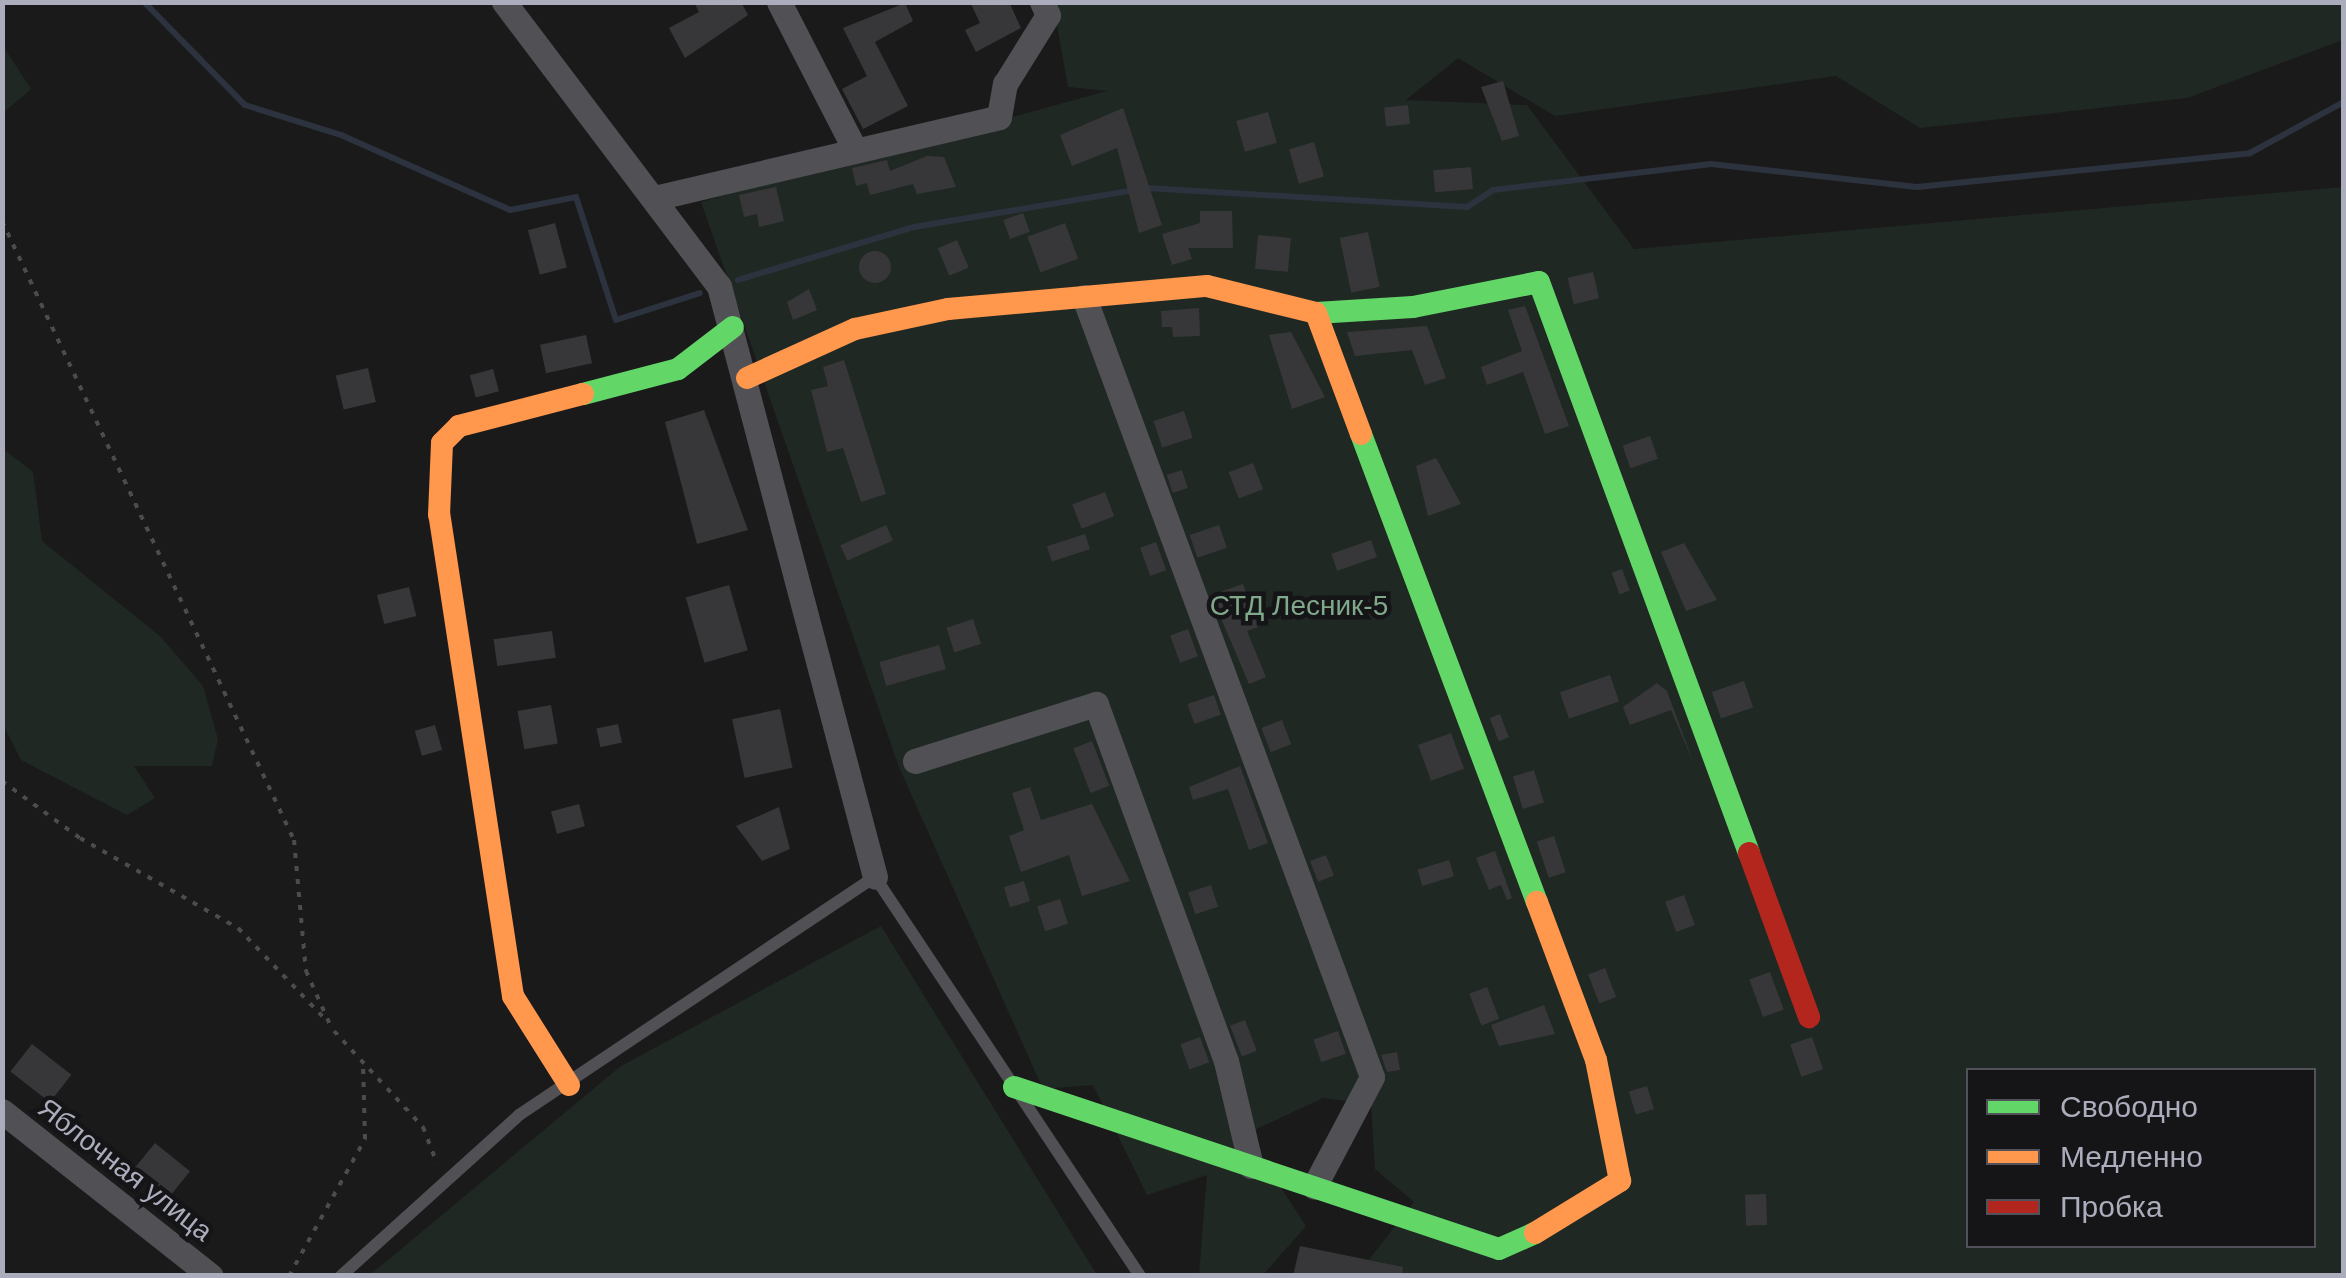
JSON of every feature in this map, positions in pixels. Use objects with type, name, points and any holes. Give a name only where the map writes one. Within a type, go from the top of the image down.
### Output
[{"type":"street","points":[[504,2],[695,243],[733,327],[876,877]]},
{"type":"street","points":[[780,2],[854,148]]},
{"type":"street","points":[[660,197],[854,148],[999,117],[1005,84],[1048,16],[1042,2]]},
{"type":"street","points":[[747,378],[855,329],[948,309],[1207,286],[1316,313],[1413,306],[1539,282],[1809,1017]]},
{"type":"street","points":[[1084,297],[1372,1077],[1314,1187]]},
{"type":"street","points":[[1014,1087],[1499,1249],[1573,1216],[1620,1181],[1596,1060],[1316,313]]},
{"type":"street","points":[[569,1085],[513,996],[439,515],[442,443],[459,426],[678,369],[733,327]]},
{"type":"street","points":[[915,761],[1096,704],[1226,1061],[1250,1166]]},
{"type":"street","name":"Яблочная улица","points":[[2,1111],[211,1276]]},
{"type":"lane","points":[[341,1276],[438,1186],[569,1085],[876,877],[1140,1276]]},
{"type":"path","points":[[2,221],[294,840],[306,972],[332,1029]]},
{"type":"path","points":[[2,781],[80,838],[238,928],[423,1127],[438,1186]]},
{"type":"path","points":[[290,1276],[365,1139],[363,1063]]},
{"type":"green space","name":"СТД Лесник-5","points":[[1053,3],[2343,3],[2343,40],[2187,98],[1920,128],[1836,76],[1555,116],[1458,58],[1406,100],[1527,105],[1634,249],[2343,187],[2343,1275],[1357,1275],[1414,1202],[1375,1169],[1371,1104],[1323,1098],[1246,1134],[1306,1226],[1263,1275],[1199,1275],[1207,1175],[1147,1195],[1093,1085],[1043,1089],[899,767],[701,202],[1107,91],[1068,87]]},
{"type":"green space","points":[[3,46],[31,89],[2,113]]},
{"type":"green space","points":[[2,448],[33,472],[42,541],[161,637],[203,686],[218,739],[212,766],[134,766],[155,798],[127,815],[21,760],[3,724]]},
{"type":"green space","points":[[881,926],[1097,1275],[370,1275],[621,1066]]},
{"type":"building","points":[[694,2],[741,2],[748,15],[685,58],[669,28],[699,12]]},
{"type":"building","points":[[970,2],[1009,2],[1021,28],[976,52],[965,30],[980,23]]},
{"type":"building","points":[[905,3],[913,21],[875,42],[908,106],[863,129],[842,89],[867,76],[843,28]]},
{"type":"building","points":[[1503,81],[1519,136],[1502,141],[1481,87]]},
{"type":"building","points":[[1408,105],[1410,124],[1386,126],[1384,108]]},
{"type":"building","points":[[1123,108],[1162,225],[1139,233],[1117,148],[1072,166],[1060,135]]},
{"type":"building","points":[[1268,112],[1277,143],[1245,152],[1236,121]]},
{"type":"building","points":[[1314,142],[1324,177],[1299,184],[1289,149]]},
{"type":"building","points":[[927,156],[944,157],[956,187],[917,194],[913,184],[870,195],[867,183],[856,186],[852,168],[887,160],[890,171]]},
{"type":"building","points":[[1471,167],[1473,189],[1435,192],[1433,170]]},
{"type":"building","points":[[776,187],[784,221],[759,227],[757,214],[744,217],[739,195]]},
{"type":"building","points":[[1200,211],[1232,211],[1233,248],[1188,248],[1192,259],[1172,265],[1162,234],[1200,223]]},
{"type":"building","points":[[1023,213],[1030,232],[1010,239],[1003,220]]},
{"type":"building","points":[[555,223],[567,267],[540,275],[528,230]]},
{"type":"building","points":[[1065,223],[1078,259],[1040,272],[1027,237]]},
{"type":"building","points":[[1368,232],[1380,287],[1351,293],[1340,238]]},
{"type":"building","points":[[1258,235],[1291,238],[1288,272],[1255,269]]},
{"type":"building","points":[[957,240],[969,268],[949,276],[938,248]]},
{"type":"building","points":[[875,251],[886,256],[891,267],[886,278],[875,283],[864,278],[859,267],[864,256]]},
{"type":"building","points":[[1593,272],[1599,298],[1574,304],[1568,278]]},
{"type":"building","points":[[809,289],[817,310],[793,320],[787,302]]},
{"type":"building","points":[[1525,306],[1569,426],[1545,434],[1523,372],[1487,385],[1481,367],[1522,351],[1508,310]]},
{"type":"building","points":[[1199,308],[1200,336],[1173,337],[1172,327],[1162,327],[1161,311]]},
{"type":"building","points":[[1427,326],[1446,378],[1425,385],[1412,350],[1355,356],[1347,332]]},
{"type":"building","points":[[1291,332],[1325,397],[1292,409],[1269,335]]},
{"type":"building","points":[[586,335],[592,363],[546,373],[540,345]]},
{"type":"building","points":[[844,360],[886,494],[861,502],[843,448],[827,452],[811,390],[828,386],[823,367]]},
{"type":"building","points":[[368,368],[376,402],[344,410],[336,375]]},
{"type":"building","points":[[493,369],[499,391],[476,397],[470,375]]},
{"type":"building","points":[[704,410],[748,530],[697,544],[665,422]]},
{"type":"building","points":[[1184,411],[1193,438],[1162,448],[1154,421]]},
{"type":"building","points":[[1650,436],[1658,459],[1630,468],[1623,445]]},
{"type":"building","points":[[1436,458],[1461,504],[1428,516],[1416,466]]},
{"type":"building","points":[[1253,463],[1263,489],[1239,498],[1229,472]]},
{"type":"building","points":[[1182,470],[1188,488],[1173,493],[1167,475]]},
{"type":"building","points":[[1105,492],[1114,516],[1082,529],[1072,505]]},
{"type":"building","points":[[886,525],[893,541],[847,561],[840,545]]},
{"type":"building","points":[[1219,525],[1227,548],[1198,558],[1190,535]]},
{"type":"building","points":[[1085,534],[1090,549],[1052,562],[1047,546]]},
{"type":"building","points":[[1371,540],[1377,557],[1337,571],[1331,554]]},
{"type":"building","points":[[1156,542],[1166,570],[1150,576],[1140,548]]},
{"type":"building","points":[[1684,543],[1717,600],[1686,611],[1661,552]]},
{"type":"building","points":[[1622,569],[1630,591],[1620,594],[1612,573]]},
{"type":"building","points":[[1243,584],[1258,627],[1247,631],[1266,677],[1249,684],[1211,595]]},
{"type":"building","points":[[729,585],[748,650],[704,663],[686,597]]},
{"type":"building","points":[[409,587],[416,616],[384,624],[377,595]]},
{"type":"building","points":[[973,619],[981,644],[954,652],[946,628]]},
{"type":"building","points":[[1188,629],[1198,656],[1180,663],[1170,635]]},
{"type":"building","points":[[552,631],[556,658],[497,666],[494,639]]},
{"type":"building","points":[[939,645],[946,669],[886,686],[879,662]]},
{"type":"building","points":[[1610,675],[1619,701],[1569,719],[1560,692]]},
{"type":"building","points":[[1744,681],[1753,707],[1721,719],[1712,692]]},
{"type":"building","points":[[1657,683],[1667,691],[1694,764],[1671,710],[1630,725],[1623,707]]},
{"type":"building","points":[[1214,695],[1221,715],[1194,724],[1188,704]]},
{"type":"building","points":[[551,705],[558,743],[524,749],[518,711]]},
{"type":"building","points":[[780,709],[792,768],[745,778],[732,719]]},
{"type":"building","points":[[1500,714],[1509,737],[1499,741],[1490,718]]},
{"type":"building","points":[[1282,720],[1291,744],[1271,752],[1261,728]]},
{"type":"building","points":[[618,724],[622,743],[600,747],[596,729]]},
{"type":"building","points":[[435,725],[442,750],[422,756],[415,731]]},
{"type":"building","points":[[1451,733],[1464,769],[1431,781],[1418,745]]},
{"type":"building","points":[[1092,741],[1109,786],[1091,793],[1073,748]]},
{"type":"building","points":[[1240,766],[1268,843],[1249,850],[1228,789],[1193,800],[1189,787]]},
{"type":"building","points":[[1534,770],[1544,803],[1523,809],[1513,776]]},
{"type":"building","points":[[1030,787],[1041,820],[1092,804],[1130,881],[1082,896],[1069,855],[1021,872],[1009,836],[1024,830],[1012,793]]},
{"type":"building","points":[[579,804],[585,826],[557,834],[551,812]]},
{"type":"building","points":[[779,807],[790,849],[762,861],[736,826]]},
{"type":"building","points":[[1554,836],[1566,872],[1549,878],[1537,842]]},
{"type":"building","points":[[1495,851],[1512,898],[1507,900],[1501,885],[1489,890],[1476,858]]},
{"type":"building","points":[[1326,855],[1334,876],[1318,882],[1310,861]]},
{"type":"building","points":[[1449,860],[1454,876],[1422,886],[1417,870]]},
{"type":"building","points":[[1024,881],[1030,901],[1010,907],[1004,887]]},
{"type":"building","points":[[1211,885],[1218,907],[1195,914],[1188,892]]},
{"type":"building","points":[[1684,895],[1695,925],[1676,932],[1665,902]]},
{"type":"building","points":[[1060,899],[1068,924],[1045,931],[1037,906]]},
{"type":"building","points":[[1605,968],[1616,997],[1599,1003],[1588,974]]},
{"type":"building","points":[[1770,972],[1784,1010],[1763,1017],[1749,980]]},
{"type":"building","points":[[1487,987],[1499,1019],[1481,1026],[1469,994]]},
{"type":"building","points":[[1544,1005],[1555,1034],[1499,1046],[1491,1025]]},
{"type":"building","points":[[1245,1020],[1257,1051],[1242,1057],[1230,1026]]},
{"type":"building","points":[[1338,1031],[1346,1054],[1321,1062],[1313,1039]]},
{"type":"building","points":[[1200,1037],[1209,1062],[1190,1070],[1180,1044]]},
{"type":"building","points":[[1812,1037],[1823,1069],[1801,1077],[1790,1044]]},
{"type":"building","points":[[32,1044],[71,1075],[50,1102],[10,1072]]},
{"type":"building","points":[[1397,1052],[1400,1070],[1387,1072],[1381,1055]]},
{"type":"building","points":[[1647,1086],[1654,1109],[1636,1115],[1629,1092]]},
{"type":"building","points":[[155,1143],[190,1171],[170,1196],[135,1168]]},
{"type":"building","points":[[1766,1194],[1767,1225],[1746,1226],[1745,1195]]},
{"type":"building","points":[[1300,1246],[1403,1267],[1402,1276],[1293,1276]]},
{"type":"waterway","points":[[144,2],[245,105],[341,135],[510,210],[576,197],[616,320],[700,293]]},
{"type":"waterway","points":[[738,280],[914,227],[1147,188],[1467,207],[1493,190],[1711,164],[1917,187],[2250,153],[2344,102]]},
{"type":"traffic: fast","points":[[1316,313],[1413,307],[1539,282],[1749,853]]},
{"type":"traffic: fast","points":[[583,394],[678,369],[733,327]]},
{"type":"traffic: fast","points":[[1361,434],[1537,902]]},
{"type":"traffic: fast","points":[[1014,1087],[1499,1249],[1535,1233]]},
{"type":"traffic: slow","points":[[747,378],[855,329],[948,309],[1207,286],[1316,313],[1361,434]]},
{"type":"traffic: slow","points":[[569,1085],[513,996],[439,515],[442,443],[459,426],[583,394]]},
{"type":"traffic: slow","points":[[1535,1233],[1620,1181],[1596,1060],[1537,902]]},
{"type":"traffic: jam","points":[[1749,853],[1809,1017]]}]
